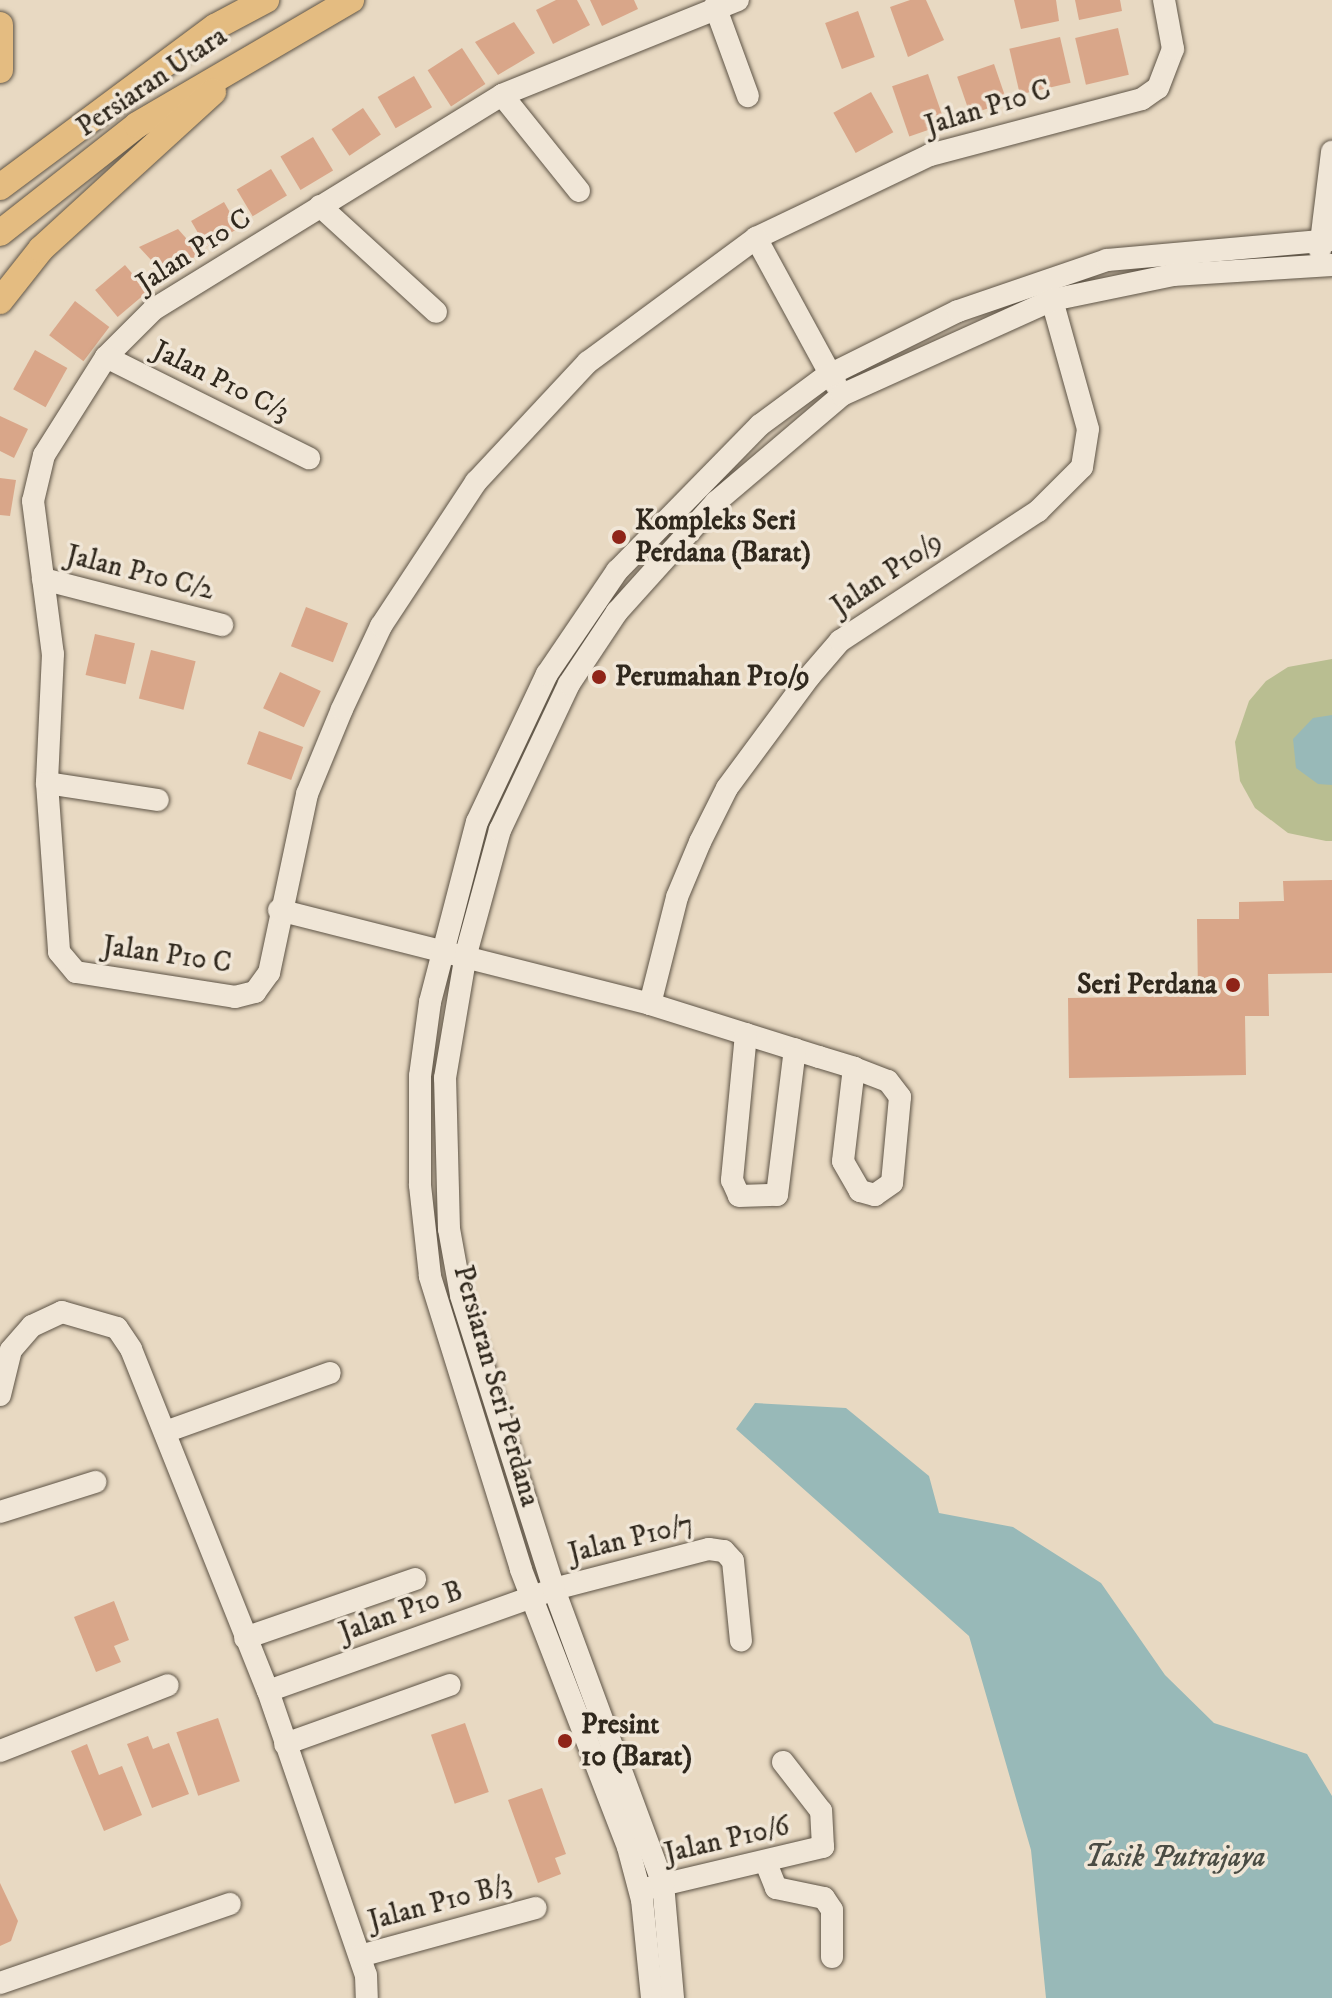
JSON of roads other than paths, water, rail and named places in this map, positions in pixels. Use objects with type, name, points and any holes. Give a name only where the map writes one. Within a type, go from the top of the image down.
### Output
[{"type":"main road","name":"Persiaran Utara","points":[[0,187],[215,27],[266,0]]},
{"type":"main road","name":"Persiaran Utara","points":[[0,233],[137,125],[256,51],[351,0]]},
{"type":"main road","points":[[0,25],[0,70]]},
{"type":"main road","points":[[0,301],[41,249],[256,51]]},
{"type":"street","name":"Jalan P10 C","points":[[738,0],[715,6],[502,95],[154,309],[106,357],[35,478],[53,654],[47,783],[59,952],[76,972],[246,995],[269,973],[279,910],[307,794],[342,709],[381,626],[476,482],[588,362],[756,238],[930,155],[1142,99],[1169,72],[1173,49],[1164,0]]},
{"type":"street","points":[[715,6],[748,96]]},
{"type":"street","points":[[502,95],[579,191]]},
{"type":"street","points":[[1325,265],[1332,152]]},
{"type":"street","points":[[320,206],[436,312]]},
{"type":"street","points":[[756,238],[842,395]]},
{"type":"street","name":"Persiaran Seri Perdana","points":[[652,1998],[640,1891],[531,1597],[430,1276],[420,1185],[420,1076],[443,947],[477,822],[547,674],[594,600],[697,484],[760,425],[830,374],[958,311],[1107,260],[1326,239]]},
{"type":"street","name":"Persiaran Seri Perdana","points":[[673,1998],[663,1884],[554,1589],[461,1295],[449,1229],[445,1078],[466,954],[500,830],[531,758],[569,684],[617,612],[716,502],[842,395],[1052,300],[1173,275],[1325,265]]},
{"type":"street","name":"Jalan P10/9","points":[[650,1004],[677,897],[700,842],[727,788],[809,677],[840,641],[1038,511],[1082,467],[1088,429],[1052,300]]},
{"type":"street","name":"Jalan P10 C/3","points":[[106,357],[309,458]]},
{"type":"street","name":"Jalan P10 C/2","points":[[43,579],[222,625]]},
{"type":"street","points":[[47,783],[158,800]]},
{"type":"street","points":[[279,910],[443,947],[650,1004],[854,1068],[888,1081],[900,1097],[892,1183],[875,1195],[860,1191],[843,1161],[854,1068]]},
{"type":"street","points":[[746,1034],[732,1180],[739,1196],[777,1195],[795,1049]]},
{"type":"street","points":[[0,1395],[11,1350],[32,1326],[62,1312],[93,1316],[117,1328],[131,1349],[268,1691],[360,1956],[367,1998]]},
{"type":"street","points":[[165,1432],[330,1373]]},
{"type":"street","points":[[0,1512],[95,1482]]},
{"type":"street","name":"Jalan P10/7","points":[[554,1589],[709,1549],[724,1551],[733,1561],[741,1641]]},
{"type":"street","points":[[245,1638],[415,1579]]},
{"type":"street","name":"Jalan P10 B","points":[[268,1691],[554,1589]]},
{"type":"street","points":[[0,1751],[168,1685]]},
{"type":"street","points":[[285,1744],[450,1685]]},
{"type":"street","name":"Jalan P10/6","points":[[640,1891],[818,1850],[827,1832],[821,1811],[783,1762]]},
{"type":"street","points":[[766,1863],[776,1888],[824,1898],[832,1910],[832,1957]]},
{"type":"street","points":[[0,1983],[230,1904]]},
{"type":"street","name":"Jalan P10 B/3","points":[[360,1956],[536,1908]]},
{"type":"water","points":[[1332,715],[1332,785],[1318,784],[1296,768],[1293,739],[1313,718]]},
{"type":"water","name":"Tasik Putrajaya","points":[[755,1403],[846,1408],[929,1476],[939,1513],[1013,1527],[1101,1583],[1165,1675],[1214,1723],[1307,1754],[1332,1796],[1332,1998],[1046,1998],[1031,1850],[969,1636],[736,1429]]},
{"type":"place","name":"Kompleks Seri Perdana (Barat)","points":[[619,537]]},
{"type":"place","name":"Perumahan P10/9","points":[[599,677]]},
{"type":"place","name":"Seri Perdana","points":[[1233,985]]},
{"type":"place","name":"Presint 10 (Barat)","points":[[565,1741]]}]
